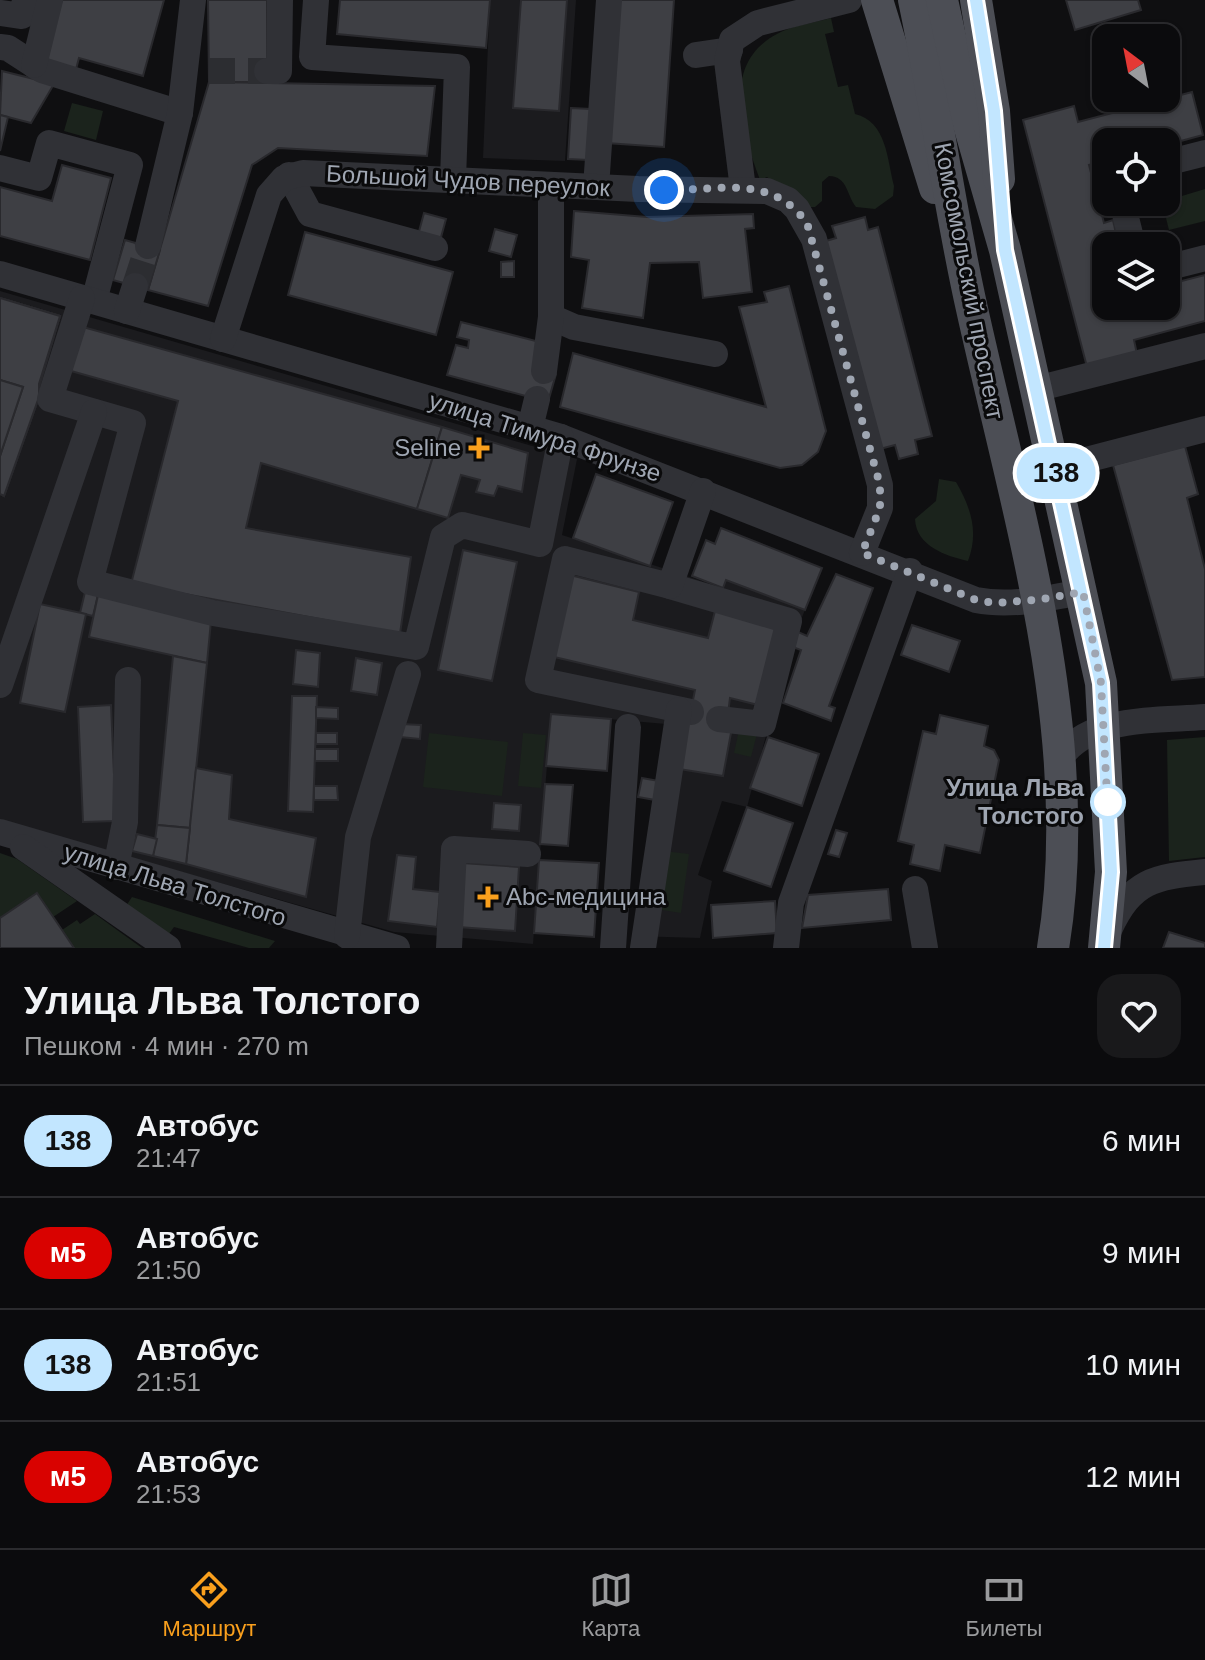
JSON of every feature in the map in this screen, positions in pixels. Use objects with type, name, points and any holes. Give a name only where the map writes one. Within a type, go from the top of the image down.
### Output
[{"type":"main road","points":[[877,0],[916,136],[960,254]]},
{"type":"main road","points":[[976,0],[994,111],[1005,250]]},
{"type":"main road","name":"Комсомольский проспект","points":[[928,2],[960,254],[1036,600],[1053,693],[1061,862],[1052,946]]},
{"type":"main road","name":"Комсомольский проспект","points":[[928,2],[970,128],[1005,250],[1101,683],[1111,872],[1106,940]]},
{"type":"street","points":[[0,13],[22,16],[25,0]]},
{"type":"street","points":[[34,65],[50,0]]},
{"type":"street","points":[[148,246],[180,113],[198,72],[193,0]]},
{"type":"street","points":[[267,71],[279,71],[280,0]]},
{"type":"street","points":[[316,0],[312,57],[457,67],[453,179]]},
{"type":"street","points":[[596,187],[609,0]]},
{"type":"street","points":[[743,189],[727,61],[737,34],[758,23],[849,0]]},
{"type":"street","points":[[0,47],[34,65],[180,113]]},
{"type":"street","points":[[696,55],[730,50]]},
{"type":"street","points":[[0,168],[39,178],[49,143],[130,165],[88,300],[50,399],[133,423],[90,582],[213,613],[416,647],[443,537],[462,525],[540,544],[561,437]]},
{"type":"street","points":[[1180,159],[1205,153]]},
{"type":"street","points":[[223,339],[269,195],[289,175],[310,214],[435,248]]},
{"type":"street","name":"Большой Чудов переулок","points":[[289,175],[453,179],[596,187],[743,189],[767,191],[788,200],[807,223],[814,239],[880,485],[880,508],[862,553]]},
{"type":"street","points":[[544,371],[551,317],[551,185]]},
{"type":"street","points":[[1180,264],[1205,258]]},
{"type":"street","name":"улица Тимура Фрунзе","points":[[0,274],[88,300],[131,299],[223,339],[561,437],[910,571],[976,600],[994,603],[1036,600],[1083,592]]},
{"type":"street","points":[[551,317],[574,327],[715,354]]},
{"type":"street","points":[[1036,389],[1205,346]]},
{"type":"street","points":[[530,428],[537,399]]},
{"type":"street","points":[[0,685],[94,412]]},
{"type":"street","points":[[1055,468],[1204,431]]},
{"type":"street","points":[[670,586],[703,491]]},
{"type":"street","points":[[643,948],[685,711],[538,680],[565,559],[789,621],[763,724],[719,719]]},
{"type":"street","points":[[786,948],[791,903],[910,571]]},
{"type":"street","points":[[347,936],[358,837],[408,674]]},
{"type":"street","points":[[116,867],[125,822],[128,680]]},
{"type":"street","points":[[1058,762],[1078,738],[1105,728],[1205,717]]},
{"type":"street","points":[[613,948],[628,727]]},
{"type":"street","points":[[1,833],[168,948]]},
{"type":"street","name":"улица Льва Толстого","points":[[1,833],[392,948]]},
{"type":"street","points":[[449,948],[454,849],[528,854]]},
{"type":"street","points":[[1106,940],[1118,909],[1132,892],[1150,880],[1205,872]]},
{"type":"street","points":[[915,889],[925,948]]},
{"type":"shaded area","points":[[490,0],[576,0],[565,161],[483,158]]},
{"type":"shaded area","points":[[831,18],[834,32],[825,34],[838,87],[848,85],[855,114],[874,125],[887,153],[893,196],[875,209],[856,207],[843,183],[835,177],[829,176],[822,182],[822,201],[815,207],[806,207],[767,177],[760,180],[742,120],[742,80],[748,63],[759,47],[783,31]]},
{"type":"shaded area","points":[[72,103],[103,111],[96,140],[64,131]]},
{"type":"shaded area","points":[[1205,189],[1205,221],[1169,230],[1166,216],[1180,216],[1180,197]]},
{"type":"shaded area","points":[[0,291],[577,459],[562,535],[723,588],[726,580],[805,610],[790,646],[747,807],[722,801],[698,875],[712,881],[700,938],[633,936],[666,724],[551,714],[533,944],[394,932],[0,821]]},
{"type":"shaded area","points":[[939,479],[956,482],[966,501],[973,530],[968,561],[926,543],[917,528],[915,519],[936,501]]},
{"type":"shaded area","points":[[739,730],[757,734],[751,757],[734,753]]},
{"type":"shaded area","points":[[429,733],[508,742],[502,796],[423,787]]},
{"type":"shaded area","points":[[523,733],[546,735],[541,788],[518,786]]},
{"type":"shaded area","points":[[1205,737],[1205,857],[1169,861],[1167,740]]},
{"type":"shaded area","points":[[664,851],[689,854],[681,913],[656,909]]},
{"type":"shaded area","points":[[0,853],[17,859],[77,901],[53,917],[36,893],[0,918]]},
{"type":"shaded area","points":[[132,897],[275,941],[269,948],[249,948],[174,927],[166,938],[124,909]]},
{"type":"shaded area","points":[[95,914],[142,948],[74,948],[62,930],[77,920],[80,924]]},
{"type":"building","points":[[62,0],[164,0],[143,76],[79,58],[75,73],[44,64]]},
{"type":"building","points":[[208,0],[267,0],[267,82],[209,82]]},
{"type":"building","points":[[340,0],[490,0],[486,48],[337,34]]},
{"type":"building","points":[[521,0],[567,0],[559,111],[513,108]]},
{"type":"building","points":[[616,0],[674,0],[664,147],[606,143]]},
{"type":"building","points":[[1066,0],[1138,0],[1141,10],[1075,30]]},
{"type":"building","points":[[2,71],[54,84],[31,123],[0,115]]},
{"type":"building","points":[[209,82],[435,86],[427,156],[278,148],[252,165],[208,306],[148,290]]},
{"type":"building","points":[[1192,92],[1203,135],[1180,141],[1180,128],[1092,128],[1092,164],[1089,165],[1092,216],[1102,216],[1104,223],[1113,220],[1116,232],[1092,232],[1092,320],[1180,320],[1180,281],[1205,275],[1205,321],[1134,340],[1137,354],[1087,367],[1023,120],[1074,106],[1078,122],[1116,112],[1180,112],[1180,95]]},
{"type":"building","points":[[571,108],[591,109],[588,160],[568,159]]},
{"type":"building","points":[[0,115],[8,117],[0,151]]},
{"type":"building","points":[[62,165],[111,178],[90,260],[0,236],[0,187],[52,201]]},
{"type":"building","points":[[574,211],[647,217],[753,214],[754,228],[745,229],[752,292],[703,298],[699,262],[650,263],[643,318],[582,308],[589,260],[571,257]]},
{"type":"building","points":[[424,213],[446,219],[440,241],[418,235]]},
{"type":"building","points":[[865,217],[868,230],[878,227],[932,436],[915,440],[918,454],[899,459],[895,445],[880,449],[826,241],[836,238],[832,226]]},
{"type":"building","points":[[495,229],[517,235],[511,257],[489,251]]},
{"type":"building","points":[[305,232],[453,272],[436,335],[288,295]]},
{"type":"building","points":[[125,240],[160,250],[148,290],[113,280]]},
{"type":"building","points":[[514,261],[514,277],[501,277],[501,262]]},
{"type":"building","points":[[789,286],[826,431],[818,452],[802,465],[780,468],[560,407],[573,353],[766,407],[739,307],[767,302],[764,292]]},
{"type":"building","points":[[0,298],[60,316],[39,384],[39,397],[4,496],[0,494]]},
{"type":"building","points":[[0,298],[60,316],[31,415],[15,410],[23,387],[0,380]]},
{"type":"building","points":[[0,298],[60,316],[39,384],[39,397],[4,496],[0,494]]},
{"type":"building","points":[[461,322],[540,342],[556,374],[548,402],[447,375],[456,345],[468,348],[469,340],[457,337]]},
{"type":"building","points":[[83,327],[442,427],[417,509],[261,463],[246,528],[411,557],[400,634],[131,584],[178,401],[71,371]]},
{"type":"building","points":[[0,380],[23,387],[0,456]]},
{"type":"building","points":[[0,380],[23,387],[0,456]]},
{"type":"building","points":[[442,427],[528,453],[522,492],[498,486],[494,496],[476,492],[480,480],[461,475],[448,518],[417,509]]},
{"type":"building","points":[[1185,446],[1198,494],[1187,498],[1205,569],[1205,677],[1172,680],[1113,465]]},
{"type":"building","points":[[596,474],[673,502],[650,566],[573,538]]},
{"type":"building","points":[[721,528],[822,568],[805,610],[726,580],[723,588],[692,576],[706,540],[715,544]]},
{"type":"building","points":[[463,550],[517,562],[492,681],[438,670]]},
{"type":"building","points":[[836,574],[873,588],[829,706],[835,708],[831,721],[783,703],[801,650],[790,646],[796,631],[807,636]]},
{"type":"building","points":[[570,575],[639,592],[633,620],[708,638],[715,611],[776,626],[758,705],[730,698],[728,714],[731,733],[723,776],[679,769],[695,690],[550,656]]},
{"type":"building","points":[[85,592],[98,595],[93,616],[80,613]]},
{"type":"building","points":[[98,595],[211,621],[207,663],[89,637]]},
{"type":"building","points":[[40,604],[86,614],[65,712],[20,703]]},
{"type":"building","points":[[912,625],[960,641],[949,672],[901,655]]},
{"type":"building","points":[[296,650],[320,653],[318,687],[293,684]]},
{"type":"building","points":[[173,656],[207,663],[190,828],[157,825]]},
{"type":"building","points":[[356,658],[382,663],[377,695],[351,691]]},
{"type":"building","points":[[292,696],[317,696],[313,812],[288,811]]},
{"type":"building","points":[[111,705],[116,821],[83,822],[78,707]]},
{"type":"building","points":[[316,707],[338,708],[338,719],[316,718]]},
{"type":"building","points":[[551,714],[611,719],[607,771],[546,766]]},
{"type":"building","points":[[940,715],[988,726],[984,746],[994,750],[999,760],[980,853],[945,845],[940,871],[910,864],[914,845],[898,841],[923,731],[936,734]]},
{"type":"building","points":[[401,724],[421,725],[420,739],[400,737]]},
{"type":"building","points":[[316,733],[337,733],[337,744],[316,744]]},
{"type":"building","points":[[768,737],[819,754],[802,806],[750,788]]},
{"type":"building","points":[[315,749],[338,749],[338,761],[315,761]]},
{"type":"building","points":[[196,768],[232,775],[229,819],[316,838],[306,897],[186,864]]},
{"type":"building","points":[[642,778],[659,781],[655,800],[638,797]]},
{"type":"building","points":[[545,784],[573,785],[568,846],[540,844]]},
{"type":"building","points":[[314,786],[337,786],[338,800],[314,800]]},
{"type":"building","points":[[494,803],[521,805],[519,831],[492,829]]},
{"type":"building","points":[[747,807],[793,823],[771,887],[724,871]]},
{"type":"building","points":[[157,825],[190,828],[186,864],[153,856]]},
{"type":"building","points":[[836,830],[847,833],[839,857],[828,854]]},
{"type":"building","points":[[137,834],[157,839],[153,856],[132,851]]},
{"type":"building","points":[[397,855],[416,857],[413,889],[440,892],[437,927],[388,921]]},
{"type":"building","points":[[539,860],[599,863],[594,937],[534,933]]},
{"type":"building","name":"Abc-медицина","points":[[462,863],[519,867],[515,931],[458,927]]},
{"type":"building","points":[[888,889],[891,920],[802,928],[808,895]]},
{"type":"building","points":[[37,893],[74,948],[0,948],[0,918]]},
{"type":"building","points":[[775,901],[777,933],[713,938],[711,905]]},
{"type":"building","points":[[1169,932],[1205,943],[1205,948],[1163,948]]},
{"type":"tunnel","points":[[209,71],[267,71]]},
{"type":"tunnel","points":[[135,286],[148,246]]},
{"type":"bus line","name":"138","points":[[976,0],[994,111],[1005,250],[1101,683],[1111,872],[1104,948]]},
{"type":"place","name":"Seline","points":[[479,448]]},
{"type":"place","name":"Улица Льва Толстого","points":[[1108,802]]},
{"type":"place","name":"Abc-медицина","points":[[488,897]]},
{"type":"route","points":[[664,190],[767,191],[788,200],[807,223],[814,239],[880,485],[880,508],[862,553],[976,600],[994,603],[1036,600],[1083,592],[1101,683],[1108,813],[1108,802]]}]
